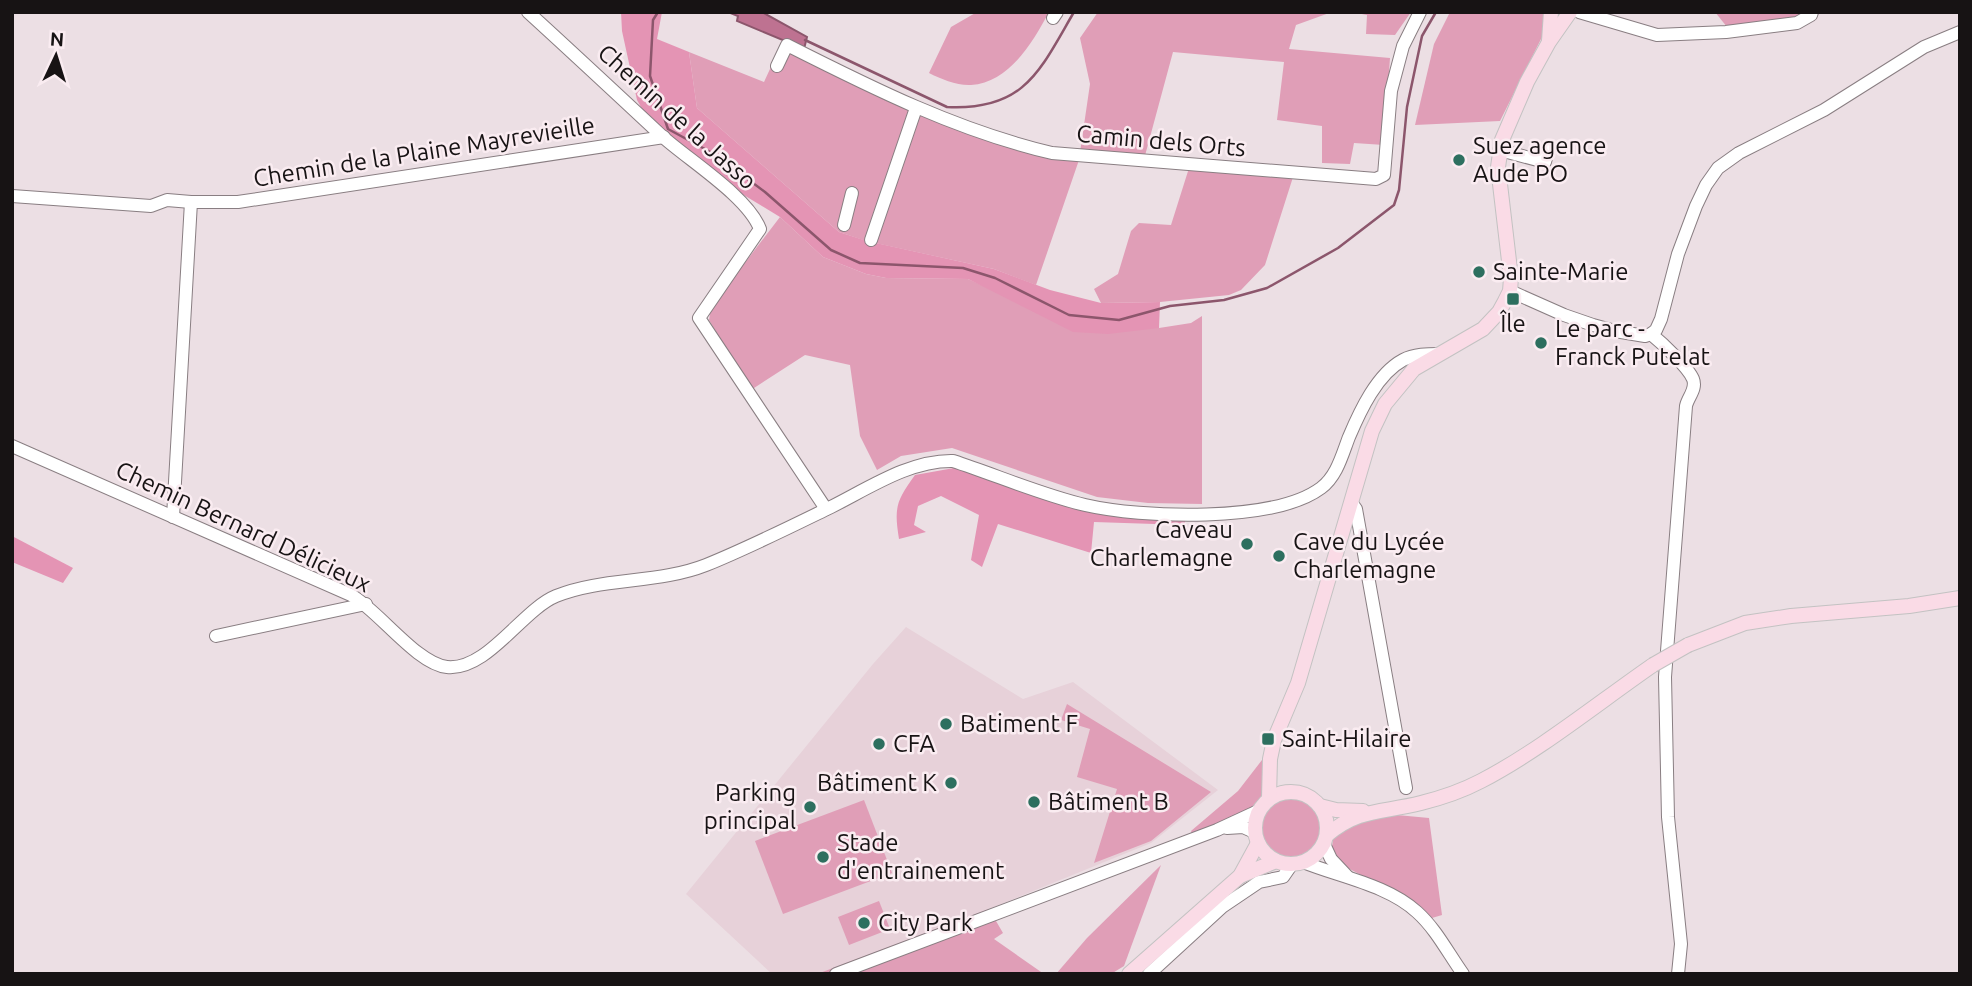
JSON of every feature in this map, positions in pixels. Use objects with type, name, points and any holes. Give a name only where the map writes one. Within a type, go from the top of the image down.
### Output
[{"type":"main road","points":[[1549,42],[1551,19],[1560,12]]},
{"type":"main road","points":[[1269,798],[1270,759],[1274,740],[1298,683],[1372,431],[1385,404],[1414,369],[1483,329],[1499,312],[1510,290],[1509,257],[1498,167],[1500,150],[1516,104],[1549,42],[1570,12]]},
{"type":"main road","points":[[1320,806],[1336,810],[1371,811],[1419,804],[1480,782],[1653,665],[1688,645],[1745,623],[1960,598]]},
{"type":"main road","points":[[1270,759],[1278,776],[1293,791]]},
{"type":"main road","points":[[1240,876],[1256,838],[1258,811],[1269,798],[1280,793],[1293,791],[1307,795],[1320,806],[1326,819],[1325,839]]},
{"type":"main road","points":[[1129,974],[1240,876],[1276,861],[1298,863],[1316,854],[1325,839],[1341,823],[1371,811]]},
{"type":"main road","points":[[1256,838],[1263,852],[1276,861]]},
{"type":"street","name":"Chemin de la Jasso","points":[[528,12],[664,137],[744,204],[756,218],[760,229],[699,318],[826,509]]},
{"type":"street","name":"Camin dels Orts","points":[[777,66],[787,45],[916,108],[1018,145],[1052,153],[1376,179],[1384,175],[1391,91],[1403,46],[1420,12]]},
{"type":"street","points":[[1579,12],[1657,36],[1726,32],[1797,23],[1812,12]]},
{"type":"street","points":[[1510,290],[1593,325],[1635,334],[1651,334],[1661,319],[1678,254],[1696,206],[1718,168],[1739,153],[1824,110],[1924,47],[1960,32]]},
{"type":"street","points":[[871,240],[916,108]]},
{"type":"street","name":"Chemin de la Plaine Mayrevieille","points":[[12,196],[151,206],[167,200],[238,202],[664,137]]},
{"type":"street","points":[[1500,150],[1545,163],[1549,146]]},
{"type":"street","points":[[844,225],[852,193]]},
{"type":"street","points":[[173,517],[191,202]]},
{"type":"street","points":[[1651,334],[1693,379],[1694,389],[1686,406],[1665,677],[1668,817],[1681,944],[1678,974]]},
{"type":"street","name":"Chemin Bernard Délicieux","points":[[12,446],[299,571],[366,604],[428,660],[444,667],[457,667],[495,647],[552,597],[578,589],[663,576],[704,566],[909,469],[941,461],[954,461],[1085,505],[1121,511],[1215,515],[1286,504],[1320,489],[1332,476],[1356,420],[1384,376],[1403,360],[1421,354],[1440,354]]},
{"type":"street","points":[[1351,502],[1356,509],[1406,788]]},
{"type":"street","points":[[216,636],[366,604]]},
{"type":"street","points":[[836,974],[1217,830],[1258,811]]},
{"type":"street","points":[[1217,830],[1235,826],[1256,838]]},
{"type":"street","points":[[1325,839],[1335,865],[1349,879]]},
{"type":"street","points":[[1149,974],[1222,907],[1259,883],[1283,877],[1298,863],[1386,893],[1415,910],[1462,974]]},
{"type":"shaded area","points":[[621,12],[662,12],[657,39],[689,52],[697,108],[839,232],[867,241],[994,269],[1050,290],[1101,303],[1160,302],[1159,328],[1108,334],[1073,332],[968,279],[886,278],[866,274],[823,257],[780,217],[699,168],[655,132],[637,100],[622,31]]},
{"type":"shaded area","points":[[728,12],[762,12],[807,37],[804,49],[737,21],[738,16]]},
{"type":"shaded area","points":[[977,12],[1049,12],[1027,48],[997,77],[985,83],[966,85],[929,73],[951,27]]},
{"type":"shaded area","points":[[1098,12],[1332,12],[1296,25],[1289,49],[1390,58],[1384,145],[1354,143],[1350,164],[1322,163],[1322,126],[1277,120],[1284,62],[1173,52],[1143,163],[1079,160],[1036,285],[994,269],[866,241],[839,232],[697,108],[689,52],[764,82],[781,45],[912,111],[1079,159],[1090,84],[1080,38]]},
{"type":"shaded area","points":[[1351,12],[1411,12],[1395,35],[1366,34],[1367,15]]},
{"type":"shaded area","points":[[1450,12],[1545,12],[1542,37],[1500,121],[1415,125],[1434,44]]},
{"type":"shaded area","points":[[1715,12],[1804,12],[1799,16],[1727,27]]},
{"type":"shaded area","points":[[1189,168],[1294,174],[1265,265],[1241,290],[1229,295],[1160,302],[1101,303],[1094,289],[1118,274],[1131,231],[1139,223],[1171,225]]},
{"type":"shaded area","points":[[780,217],[823,257],[866,274],[886,278],[968,279],[997,292],[1159,328],[1191,323],[1202,316],[1202,504],[1148,503],[1097,497],[952,448],[901,456],[877,470],[860,436],[850,365],[805,355],[751,390],[709,320],[711,307]]},
{"type":"shaded area","points":[[954,468],[1021,484],[1085,505],[1185,514],[1185,525],[1094,522],[1091,553],[998,524],[982,567],[971,560],[979,515],[941,496],[918,506],[914,525],[926,532],[899,539],[898,505],[915,475]]},
{"type":"shaded area","points":[[12,536],[73,568],[63,583],[12,562]]},
{"type":"shaded area","points":[[906,627],[1023,699],[1073,682],[1218,790],[1151,843],[989,909],[817,974],[772,974],[686,894]]},
{"type":"shaded area","points":[[1067,704],[1211,792],[1151,841],[1094,863],[1117,789],[1077,777],[1090,729],[1061,720]]},
{"type":"shaded area","points":[[1262,760],[1265,782],[1263,793],[1257,802],[1238,816],[1192,834],[1191,831],[1238,791]]},
{"type":"shaded area","points":[[1285,798],[1297,798],[1313,807],[1320,817],[1320,841],[1313,851],[1297,860],[1285,860],[1274,855],[1265,846],[1260,835],[1260,823],[1265,812],[1274,803]]},
{"type":"shaded area","name":"Stade d'entrainement","points":[[864,800],[892,873],[783,914],[755,841]]},
{"type":"shaded area","points":[[1397,815],[1429,818],[1442,915],[1432,918],[1410,901],[1337,861],[1332,847],[1333,839],[1348,823]]},
{"type":"shaded area","points":[[1161,865],[1124,966],[1111,974],[1056,974],[1087,938]]},
{"type":"shaded area","name":"City Park","points":[[879,901],[890,929],[849,945],[838,917]]},
{"type":"shaded area","points":[[989,909],[1003,933],[994,939],[1044,974],[817,974]]},
{"type":"waterway","points":[[658,12],[653,20],[650,76],[668,129],[714,154],[765,192],[831,250],[860,263],[963,268],[995,278],[1069,315],[1119,320],[1170,306],[1224,300],[1267,288],[1338,248],[1394,205],[1399,190],[1407,107],[1422,36],[1436,12]]},
{"type":"waterway","points":[[805,40],[947,107],[973,106],[995,102],[1027,83],[1051,52],[1074,12]]},
{"type":"place","name":"Suez agence Aude PO","points":[[1459,160]]},
{"type":"place","name":"Sainte-Marie","points":[[1479,272]]},
{"type":"place","name":"Île","points":[[1513,299]]},
{"type":"place","name":"Le parc - Franck Putelat","points":[[1541,343]]},
{"type":"place","name":"Caveau Charlemagne","points":[[1247,544]]},
{"type":"place","name":"Cave du Lycée Charlemagne","points":[[1279,556]]},
{"type":"place","name":"Batiment F","points":[[946,724]]},
{"type":"place","name":"Saint-Hilaire","points":[[1268,739]]},
{"type":"place","name":"CFA","points":[[879,744]]},
{"type":"place","name":"Bâtiment K","points":[[951,783]]},
{"type":"place","name":"Bâtiment B","points":[[1034,802]]},
{"type":"place","name":"Parking principal","points":[[810,807]]},
{"type":"place","name":"Stade d'entrainement","points":[[823,857]]},
{"type":"place","name":"City Park","points":[[864,923]]}]
